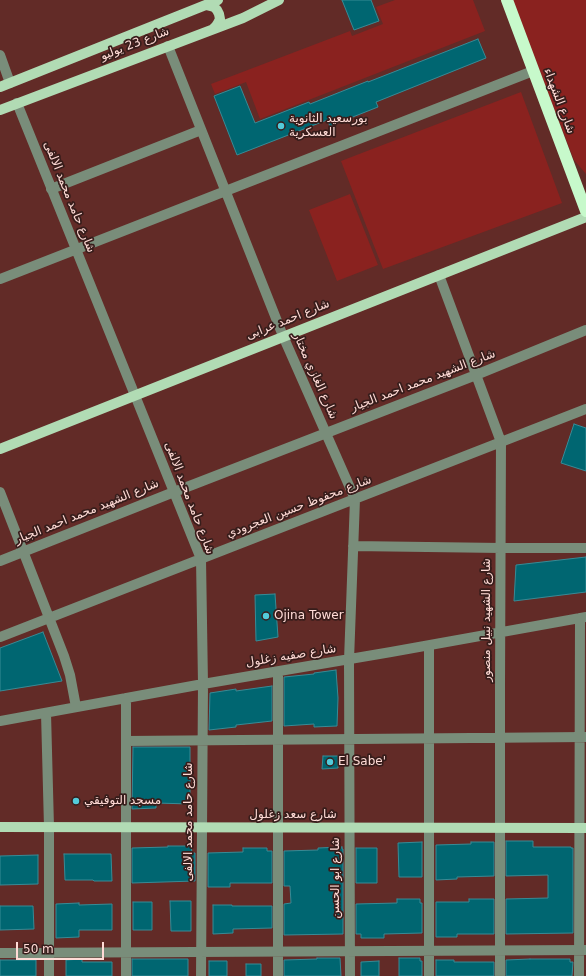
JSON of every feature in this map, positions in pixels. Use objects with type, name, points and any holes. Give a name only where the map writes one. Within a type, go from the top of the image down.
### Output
[{"type":"highway","name":"شارع الشهداء","points":[[507,0],[586,211]]},
{"type":"main road","name":"شارع 23 يوليو","points":[[0,87],[218,0]]},
{"type":"main road","points":[[258,0],[262,4],[268,6]]},
{"type":"main road","name":"شارع 23 يوليو","points":[[0,110],[243,18],[279,0]]},
{"type":"main road","points":[[206,4],[214,7],[219,14],[220,18],[218,23],[213,29]]},
{"type":"main road","name":"شارع احمد عرابى","points":[[0,449],[586,217]]},
{"type":"main road","name":"شارع سعد زغلول","points":[[0,827],[583,828]]},
{"type":"street","name":"شارع الغازي مختار","points":[[168,46],[283,336],[354,499],[349,660]]},
{"type":"street","points":[[0,55],[10,82]]},
{"type":"street","points":[[0,279],[533,71]]},
{"type":"street","name":"شارع حامد محمد الالفى","points":[[17,103],[201,559],[203,684],[201,976]]},
{"type":"street","points":[[51,189],[201,130]]},
{"type":"street","name":"شارع الشهيد نبيل منصور","points":[[439,275],[501,442],[500,976]]},
{"type":"street","name":"شارع الشهيد محمد احمد الجيار","points":[[0,561],[476,375],[586,330]]},
{"type":"street","name":"شارع محفوظ حسين العجرودي","points":[[0,637],[586,409]]},
{"type":"street","points":[[0,492],[68,666],[76,707]]},
{"type":"street","points":[[353,546],[586,548]]},
{"type":"street","points":[[579,976],[582,950],[583,617]]},
{"type":"street","name":"شارع صفيه زغلول","points":[[0,721],[203,684],[429,646],[583,617]]},
{"type":"street","points":[[429,646],[429,976]]},
{"type":"street","name":"شارع ابو الحسن","points":[[349,660],[350,976]]},
{"type":"street","points":[[278,672],[278,976]]},
{"type":"street","points":[[126,698],[126,976]]},
{"type":"street","points":[[46,713],[49,827],[49,976]]},
{"type":"street","points":[[126,741],[583,737]]},
{"type":"street","points":[[0,953],[582,950]]},
{"type":"shaded area","points":[[395,0],[473,0],[485,31],[260,119],[246,82],[215,94],[211,84],[350,31],[352,36],[383,24],[376,7]]},
{"type":"shaded area","points":[[512,0],[586,0],[586,174],[574,160]]},
{"type":"shaded area","points":[[521,92],[562,203],[383,269],[341,161]]},
{"type":"shaded area","points":[[350,194],[378,265],[337,281],[309,210]]},
{"type":"building","points":[[342,0],[371,0],[379,21],[354,30]]},
{"type":"building","points":[[478,39],[486,58],[376,102],[378,107],[330,126],[327,120],[237,155],[214,96],[240,86],[255,123],[309,102],[310,104]]},
{"type":"building","points":[[574,424],[586,428],[586,471],[561,463]]},
{"type":"building","points":[[586,557],[586,592],[514,601],[516,565]]},
{"type":"building","name":"Ojina Tower","points":[[275,594],[278,637],[256,641],[255,595]]},
{"type":"building","points":[[43,632],[62,681],[0,691],[0,648]]},
{"type":"building","points":[[336,670],[338,698],[337,726],[314,727],[314,724],[284,726],[284,677]]},
{"type":"building","points":[[272,686],[272,721],[209,730],[210,693]]},
{"type":"building","points":[[133,747],[190,747],[190,804],[156,803],[156,808],[132,809]]},
{"type":"building","name":"El Sabe'","points":[[323,756],[338,756],[338,768],[322,769]]},
{"type":"building","points":[[506,841],[533,841],[533,847],[573,848],[573,933],[506,934],[506,899],[548,898],[548,875],[506,876]]},
{"type":"building","points":[[422,842],[422,877],[399,877],[398,843]]},
{"type":"building","points":[[471,842],[494,842],[494,876],[457,877],[457,879],[436,880],[436,845],[471,844]]},
{"type":"building","points":[[191,846],[192,853],[195,853],[195,881],[132,883],[132,848]]},
{"type":"building","points":[[342,847],[343,934],[284,935],[284,904],[291,903],[290,886],[284,886],[284,851],[318,850],[318,848]]},
{"type":"building","points":[[243,848],[267,848],[267,851],[272,851],[272,883],[230,883],[230,887],[208,887],[208,853],[243,852]]},
{"type":"building","points":[[356,848],[377,848],[377,883],[356,883]]},
{"type":"building","points":[[64,854],[111,854],[112,881],[65,880]]},
{"type":"building","points":[[38,855],[38,884],[0,885],[0,856]]},
{"type":"building","points":[[397,899],[420,899],[420,903],[422,903],[422,933],[384,934],[384,938],[361,938],[361,934],[356,934],[356,904],[397,903]]},
{"type":"building","points":[[469,899],[494,899],[494,934],[457,934],[457,937],[436,937],[436,902],[469,902]]},
{"type":"building","points":[[170,901],[191,901],[191,931],[171,931]]},
{"type":"building","points":[[133,902],[152,902],[152,930],[133,930]]},
{"type":"building","points":[[79,903],[79,905],[112,904],[112,930],[79,930],[79,937],[56,938],[56,904]]},
{"type":"building","points":[[213,905],[272,906],[272,928],[233,929],[233,933],[213,934]]},
{"type":"building","points":[[0,906],[33,906],[34,929],[0,930]]},
{"type":"building","points":[[340,958],[341,976],[284,976],[284,960]]},
{"type":"building","points":[[399,958],[420,958],[420,961],[422,961],[422,976],[399,976]]},
{"type":"building","points":[[82,959],[82,962],[112,962],[112,976],[66,976],[66,960]]},
{"type":"building","points":[[132,959],[188,959],[188,976],[132,976]]},
{"type":"building","points":[[570,959],[570,962],[573,962],[572,976],[506,976],[506,960]]},
{"type":"building","points":[[0,960],[36,960],[36,976],[0,976]]},
{"type":"building","points":[[436,960],[454,960],[454,962],[494,962],[494,976],[436,976]]},
{"type":"building","points":[[209,961],[227,961],[227,976],[209,976]]},
{"type":"building","points":[[379,961],[379,976],[361,976],[361,962]]},
{"type":"building","points":[[246,964],[261,964],[261,976],[246,976]]},
{"type":"place","name":"بورسعيد الثانوية العسكرية","points":[[281,126]]},
{"type":"place","name":"Ojina Tower","points":[[266,616]]},
{"type":"place","name":"El Sabe'","points":[[330,762]]},
{"type":"place","name":"مسجد التوفيقي","points":[[76,801]]}]
